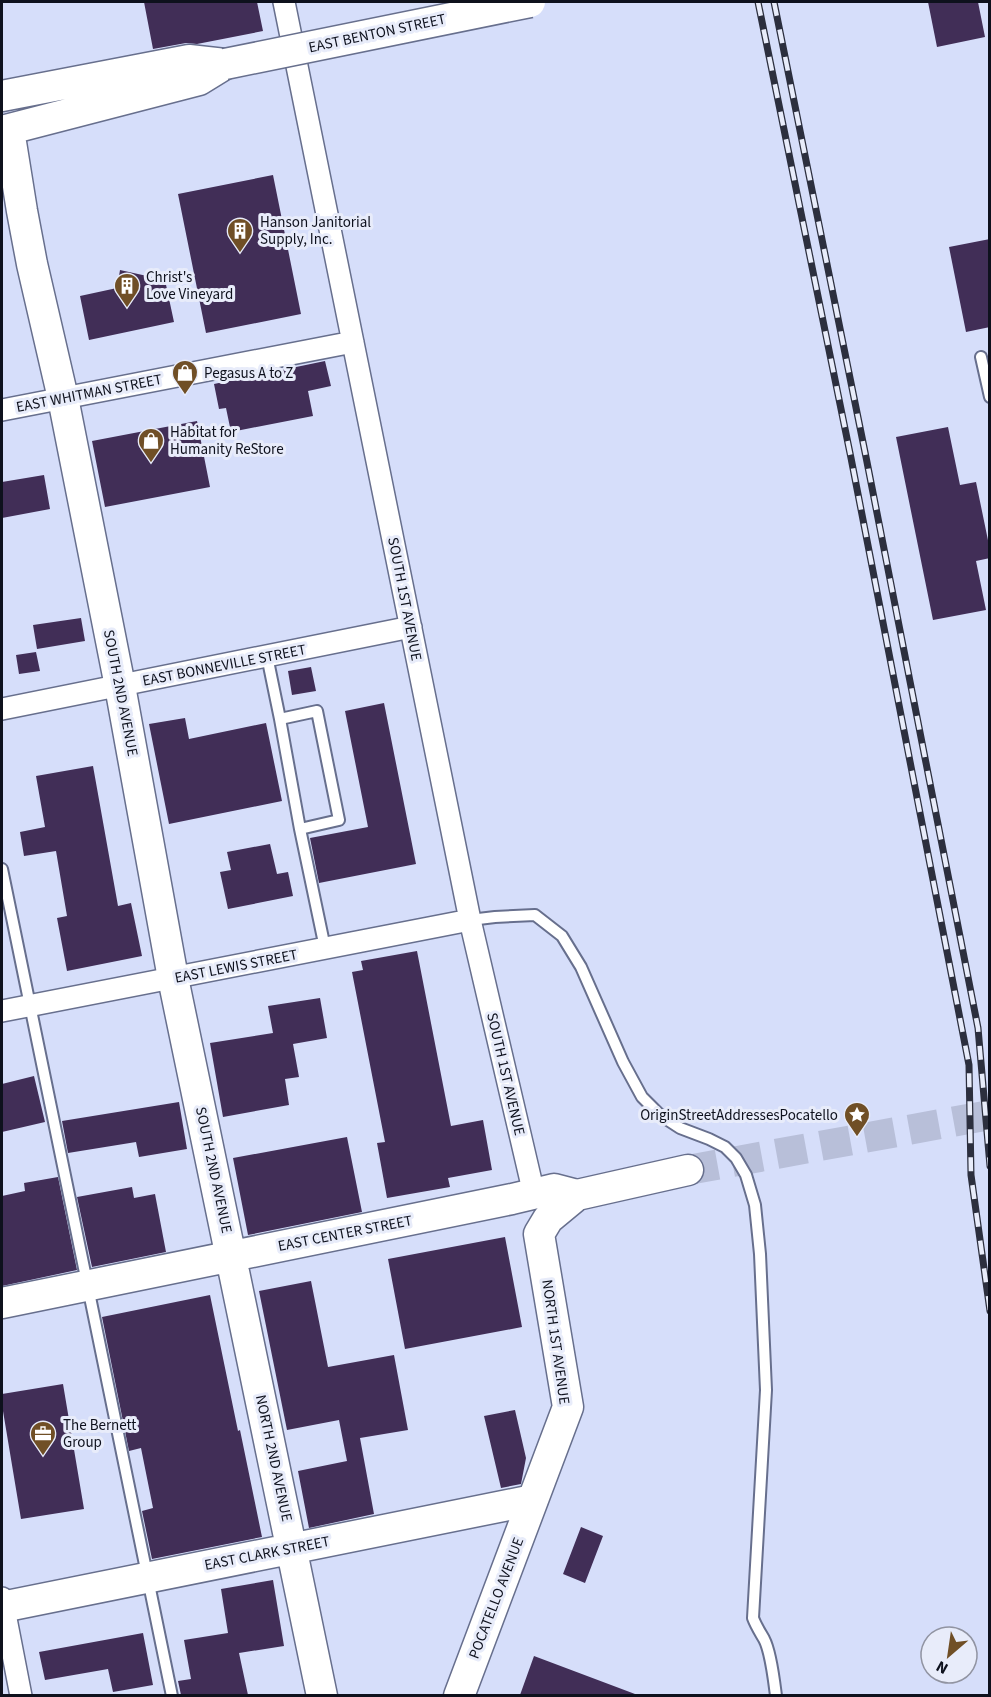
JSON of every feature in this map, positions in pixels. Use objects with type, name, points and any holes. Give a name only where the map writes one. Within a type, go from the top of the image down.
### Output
[{"type":"street","name":"SOUTH 1ST AVENUE","points":[[284,2],[470,920],[534,1194]]},
{"type":"street","name":"EAST BENTON STREET","points":[[2,96],[189,60],[225,64],[530,2]]},
{"type":"street","name":"EAST BENTON STREET","points":[[5,131],[199,80],[225,64]]},
{"type":"street","points":[[5,131],[27,108],[66,100],[90,79]]},
{"type":"street","name":"SOUTH 2ND AVENUE","points":[[5,131],[63,399],[120,686],[173,978],[232,1256]]},
{"type":"street","name":"EAST WHITMAN STREET","points":[[2,410],[353,342]]},
{"type":"street","name":"EAST BONNEVILLE STREET","points":[[2,709],[411,627]]},
{"type":"street","name":"EAST LEWIS STREET","points":[[2,1011],[470,920]]},
{"type":"street","name":"EAST CENTER STREET","points":[[2,1303],[554,1190],[576,1195],[688,1170]]},
{"type":"street","points":[[489,1204],[522,1220],[539,1234],[548,1219],[576,1195]]},
{"type":"street","name":"NORTH 1ST AVENUE","points":[[533,1500],[568,1407],[539,1234]]},
{"type":"street","name":"NORTH 2ND AVENUE","points":[[232,1256],[322,1695]]},
{"type":"street","name":"EAST CLARK STREET","points":[[2,1604],[533,1500]]},
{"type":"street","name":"POCATELLO AVENUE","points":[[459,1695],[533,1500]]},
{"type":"street","points":[[2,1604],[21,1695]]},
{"type":"lane","points":[[981,357],[990,397]]},
{"type":"lane","points":[[267,656],[325,948]]},
{"type":"lane","points":[[280,719],[317,711],[339,820],[300,829]]},
{"type":"lane","points":[[2,869],[172,1695]]},
{"type":"lane","points":[[470,920],[536,915],[562,936],[581,967],[623,1062],[642,1097],[660,1115],[680,1128],[709,1138],[725,1147],[736,1158],[746,1175],[755,1205],[760,1254],[766,1390],[753,1618],[759,1633],[765,1640],[777,1695]]},
{"type":"building","points":[[144,2],[257,2],[263,31],[197,44],[186,43],[153,49]]},
{"type":"building","points":[[928,2],[978,2],[985,37],[937,47]]},
{"type":"building","name":"Hanson Janitorial Supply, Inc.","points":[[273,175],[301,314],[206,333],[178,194]]},
{"type":"building","points":[[990,239],[990,327],[966,332],[949,247]]},
{"type":"building","name":"Christ's Love Vineyard","points":[[120,270],[165,280],[174,322],[89,340],[80,296],[117,288]]},
{"type":"building","points":[[325,361],[331,386],[308,391],[313,416],[231,432],[226,408],[219,409],[214,384]]},
{"type":"building","name":"Habitat for Humanity ReStore","points":[[197,421],[210,487],[105,507],[92,441]]},
{"type":"building","points":[[948,427],[960,485],[976,482],[990,550],[990,558],[976,561],[986,610],[933,620],[896,437]]},
{"type":"building","points":[[44,475],[50,509],[2,518],[2,482]]},
{"type":"building","points":[[81,618],[85,641],[37,649],[33,625]]},
{"type":"building","points":[[36,652],[40,671],[19,674],[16,655]]},
{"type":"building","points":[[311,667],[316,691],[292,695],[288,671]]},
{"type":"building","points":[[384,703],[416,864],[319,883],[310,838],[368,827],[345,711]]},
{"type":"building","points":[[185,718],[189,739],[266,723],[282,801],[169,824],[149,724]]},
{"type":"building","points":[[93,766],[118,906],[131,903],[142,956],[67,971],[57,918],[67,916],[56,851],[24,856],[20,832],[45,827],[36,776]]},
{"type":"building","points":[[270,844],[277,874],[288,872],[293,896],[228,909],[220,872],[231,870],[227,852]]},
{"type":"building","points":[[417,951],[451,1126],[483,1120],[492,1170],[448,1178],[450,1187],[387,1198],[377,1143],[385,1142],[352,972],[363,970],[361,961]]},
{"type":"building","points":[[320,998],[327,1038],[293,1044],[299,1077],[285,1079],[289,1105],[223,1117],[210,1043],[273,1033],[268,1006]]},
{"type":"building","points":[[34,1076],[45,1122],[2,1132],[2,1084]]},
{"type":"building","points":[[179,1102],[187,1149],[139,1157],[136,1142],[68,1153],[62,1121]]},
{"type":"building","points":[[347,1137],[362,1212],[248,1235],[233,1158]]},
{"type":"building","points":[[58,1177],[77,1270],[2,1286],[2,1196],[25,1191],[24,1183]]},
{"type":"building","points":[[132,1187],[134,1198],[155,1194],[166,1252],[92,1267],[77,1197]]},
{"type":"building","points":[[505,1237],[522,1327],[405,1349],[388,1259]]},
{"type":"building","points":[[311,1281],[328,1367],[394,1355],[408,1430],[360,1438],[374,1514],[309,1528],[298,1471],[347,1461],[339,1420],[287,1430],[259,1291]]},
{"type":"building","points":[[210,1295],[262,1537],[152,1559],[142,1511],[153,1508],[141,1448],[129,1451],[102,1317]]},
{"type":"building","name":"The Bernett Group","points":[[63,1384],[84,1509],[21,1519],[2,1394]]},
{"type":"building","points":[[515,1410],[526,1458],[521,1484],[501,1488],[484,1416]]},
{"type":"building","points":[[581,1527],[603,1536],[585,1583],[563,1574]]},
{"type":"building","points":[[273,1580],[284,1646],[239,1653],[248,1695],[181,1695],[178,1681],[191,1679],[184,1640],[228,1633],[221,1589]]},
{"type":"building","points":[[143,1633],[153,1685],[113,1692],[108,1669],[45,1680],[39,1652]]},
{"type":"building","points":[[534,1656],[635,1694],[635,1695],[520,1695]]},
{"type":"tunnel","points":[[688,1170],[990,1115]]},
{"type":"railway","points":[[758,2],[851,458],[969,1065],[971,1175],[990,1311]]},
{"type":"railway","points":[[774,2],[978,1028],[990,1166]]},
{"type":"place","name":"Hanson Janitorial Supply, Inc.","points":[[240,254]]},
{"type":"place","name":"Christ's Love Vineyard","points":[[127,309]]},
{"type":"place","name":"Pegasus A to Z","points":[[185,396]]},
{"type":"place","name":"Habitat for Humanity ReStore","points":[[151,464]]},
{"type":"place","name":"OriginStreetAddressesPocatello","points":[[857,1138]]},
{"type":"place","name":"The Bernett Group","points":[[43,1457]]}]
